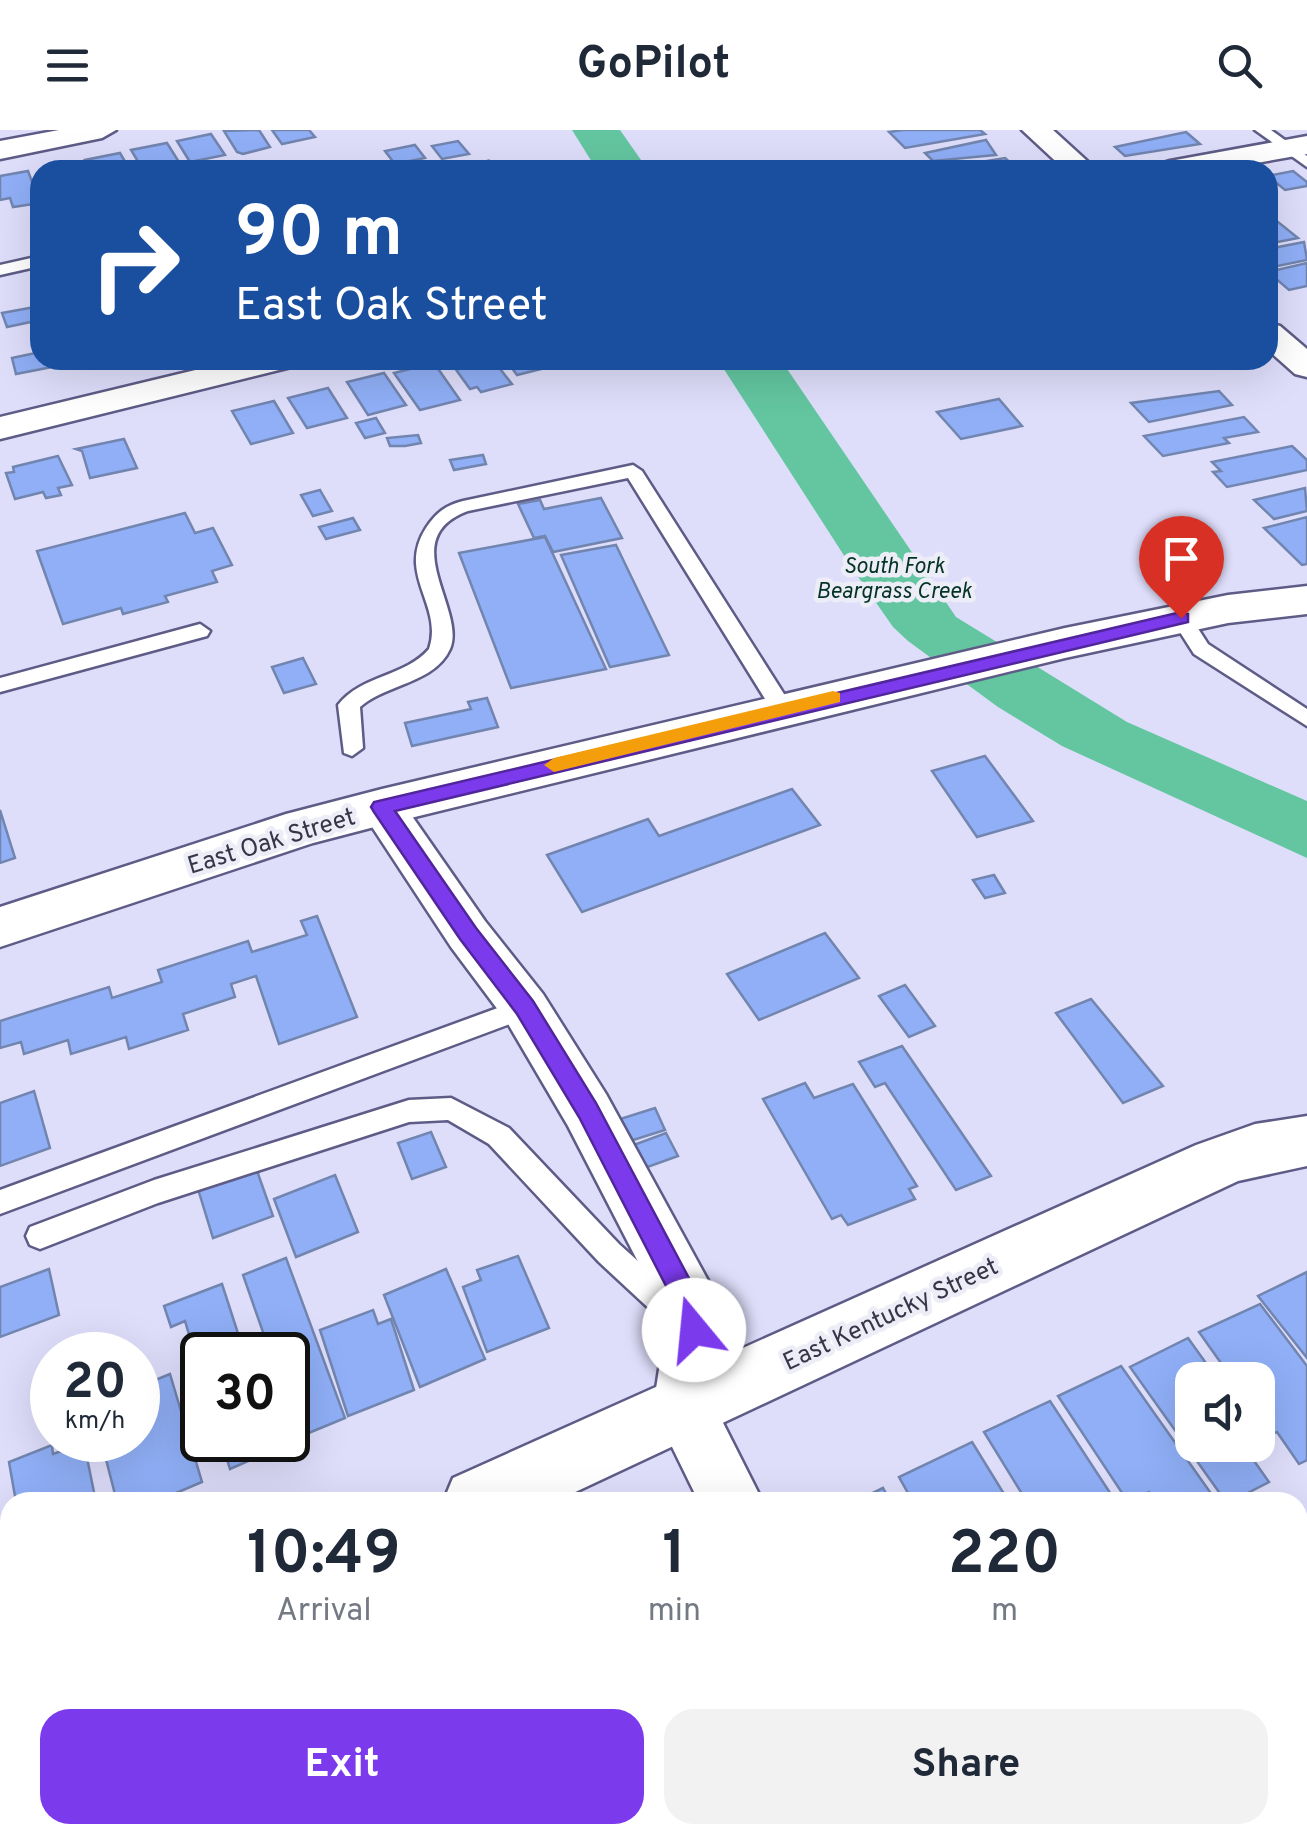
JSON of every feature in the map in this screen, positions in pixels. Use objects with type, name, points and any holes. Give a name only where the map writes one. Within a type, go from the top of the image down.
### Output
[{"type":"main road","name":"East Oak Street","points":[[0,927],[304,828],[382,807],[1066,643],[1181,618],[1307,600]]},
{"type":"main road","name":"East Kentucky Street","points":[[500,1492],[1218,1163],[1256,1149],[1307,1140]]},
{"type":"street","points":[[0,150],[102,130]]},
{"type":"street","points":[[1036,130],[1070,160]]},
{"type":"street","points":[[1242,160],[1300,152]]},
{"type":"street","points":[[1278,342],[1307,367]]},
{"type":"street","points":[[0,428],[237,370]]},
{"type":"street","points":[[382,807],[468,934],[525,1008],[588,1110],[696,1316],[683,1408],[727,1492]]},
{"type":"lane","points":[[1262,130],[1300,152]]},
{"type":"lane","points":[[0,270],[30,264]]},
{"type":"lane","points":[[352,748],[349,705],[364,690],[437,656],[442,644],[440,621],[424,572],[424,554],[433,534],[454,510],[634,471],[783,710]]},
{"type":"lane","points":[[1181,618],[1201,649],[1307,719]]},
{"type":"lane","points":[[0,685],[200,632]]},
{"type":"lane","points":[[1275,697],[1307,694]]},
{"type":"lane","points":[[0,1202],[525,1008]]},
{"type":"lane","points":[[40,1236],[154,1192],[408,1112],[451,1109],[499,1136],[610,1253],[694,1330]]},
{"type":"water","points":[[572,130],[620,130],[641,160],[591,160]]},
{"type":"water","name":"South Fork Beargrass Creek","points":[[724,370],[788,370],[956,617],[1127,722],[1307,801],[1307,858],[1062,746],[998,707],[893,627]]},
{"type":"building","points":[[259,130],[270,147],[243,154],[237,152],[224,131]]},
{"type":"building","points":[[272,130],[309,130],[315,137],[282,144]]},
{"type":"building","points":[[980,130],[985,134],[905,148],[889,132]]},
{"type":"building","points":[[1186,132],[1200,144],[1125,156],[1115,147]]},
{"type":"building","points":[[211,134],[225,155],[189,160],[177,141]]},
{"type":"building","points":[[986,140],[996,155],[932,160],[925,153]]},
{"type":"building","points":[[458,141],[469,154],[442,159],[432,146]]},
{"type":"building","points":[[167,143],[178,160],[137,160],[131,150]]},
{"type":"building","points":[[415,145],[425,158],[392,160],[385,151]]},
{"type":"building","points":[[120,153],[124,160],[85,160]]},
{"type":"building","points":[[28,171],[30,204],[13,207],[10,198],[0,200],[0,176]]},
{"type":"building","points":[[1293,171],[1307,186],[1285,190],[1278,184],[1278,174]]},
{"type":"building","points":[[1278,222],[1298,238],[1278,242]]},
{"type":"building","points":[[1304,242],[1307,260],[1278,266],[1278,247]]},
{"type":"building","points":[[1307,263],[1307,286],[1289,290],[1278,281],[1278,270]]},
{"type":"building","points":[[30,308],[30,322],[7,327],[2,313]]},
{"type":"building","points":[[30,354],[30,370],[37,370],[16,374],[12,358]]},
{"type":"building","points":[[439,370],[460,400],[420,410],[394,373]]},
{"type":"building","points":[[456,370],[501,370],[512,384],[481,392],[477,387],[470,389]]},
{"type":"building","points":[[384,373],[406,405],[368,415],[347,382]]},
{"type":"building","points":[[328,388],[347,418],[307,428],[288,398]]},
{"type":"building","points":[[1219,391],[1232,405],[1149,422],[1131,403]]},
{"type":"building","points":[[999,399],[1022,426],[961,439],[937,412]]},
{"type":"building","points":[[274,401],[293,433],[251,444],[232,411]]},
{"type":"building","points":[[1244,417],[1258,432],[1224,438],[1229,443],[1163,456],[1144,436]]},
{"type":"building","points":[[376,418],[385,433],[365,438],[356,423]]},
{"type":"building","points":[[418,435],[421,443],[405,446],[390,446],[387,438]]},
{"type":"building","points":[[124,439],[137,468],[90,478],[82,451],[76,449]]},
{"type":"building","points":[[1292,446],[1307,460],[1307,470],[1227,487],[1213,472],[1221,471],[1212,462]]},
{"type":"building","points":[[483,455],[486,464],[454,470],[450,460]]},
{"type":"building","points":[[58,456],[72,485],[58,488],[61,495],[46,498],[43,492],[15,499],[6,473],[14,472],[13,467]]},
{"type":"building","points":[[1305,488],[1307,511],[1274,519],[1254,500]]},
{"type":"building","points":[[320,490],[332,511],[313,516],[301,495]]},
{"type":"building","points":[[601,498],[622,538],[553,552],[545,536],[534,538],[518,504],[540,500],[544,509]]},
{"type":"building","points":[[185,513],[195,533],[213,528],[232,565],[212,571],[217,582],[165,596],[168,602],[123,614],[121,608],[63,624],[37,551]]},
{"type":"building","points":[[1307,517],[1307,564],[1302,565],[1264,528]]},
{"type":"building","points":[[353,518],[360,530],[326,539],[319,527]]},
{"type":"building","points":[[545,537],[606,669],[511,688],[459,553]]},
{"type":"building","points":[[616,545],[669,655],[610,667],[561,555]]},
{"type":"building","points":[[303,658],[316,684],[284,693],[272,667]]},
{"type":"building","points":[[487,698],[498,727],[412,746],[405,723],[471,709],[468,702]]},
{"type":"building","points":[[985,756],[1033,821],[977,837],[932,771]]},
{"type":"building","points":[[792,789],[820,825],[582,912],[547,855],[648,819],[659,836]]},
{"type":"building","points":[[0,810],[15,858],[0,863]]},
{"type":"building","points":[[994,875],[1005,893],[985,898],[973,880]]},
{"type":"building","points":[[317,916],[357,1017],[279,1044],[256,976],[231,984],[235,997],[183,1014],[188,1030],[129,1049],[126,1037],[71,1054],[68,1040],[24,1054],[21,1042],[0,1048],[0,1021],[109,987],[112,998],[162,982],[158,970],[248,941],[252,952],[307,935],[301,921]]},
{"type":"building","points":[[825,933],[859,978],[759,1020],[727,974]]},
{"type":"building","points":[[905,985],[935,1026],[909,1037],[879,996]]},
{"type":"building","points":[[1091,999],[1163,1086],[1123,1103],[1056,1013]]},
{"type":"building","points":[[902,1046],[991,1176],[956,1190],[885,1083],[875,1087],[859,1062]]},
{"type":"building","points":[[805,1083],[814,1098],[853,1084],[917,1186],[909,1189],[915,1199],[848,1225],[841,1215],[832,1219],[763,1099]]},
{"type":"building","points":[[34,1091],[50,1148],[0,1166],[0,1103]]},
{"type":"building","points":[[655,1108],[665,1130],[627,1142],[617,1120]]},
{"type":"building","points":[[431,1132],[446,1167],[412,1179],[398,1143]]},
{"type":"building","points":[[666,1133],[678,1156],[642,1169],[631,1146]]},
{"type":"building","points":[[256,1168],[273,1216],[213,1238],[198,1189]]},
{"type":"building","points":[[335,1175],[358,1232],[296,1257],[274,1199]]},
{"type":"building","points":[[518,1256],[549,1328],[487,1352],[463,1287],[481,1280],[477,1270]]},
{"type":"building","points":[[286,1258],[345,1418],[310,1432],[310,1332],[263,1332],[243,1275]]},
{"type":"building","points":[[49,1269],[59,1315],[0,1337],[0,1287]]},
{"type":"building","points":[[446,1269],[485,1359],[420,1387],[384,1295]]},
{"type":"building","points":[[1307,1272],[1307,1358],[1258,1296]]},
{"type":"building","points":[[222,1284],[238,1332],[188,1332],[185,1321],[171,1327],[164,1306]]},
{"type":"building","points":[[1260,1304],[1307,1366],[1307,1460],[1299,1464],[1275,1433],[1275,1362],[1220,1362],[1199,1332]]},
{"type":"building","points":[[373,1310],[378,1324],[391,1319],[414,1390],[348,1416],[320,1330]]},
{"type":"building","points":[[1188,1338],[1205,1362],[1175,1362],[1175,1430],[1130,1367]]},
{"type":"building","points":[[1121,1366],[1175,1442],[1175,1462],[1189,1462],[1210,1492],[1121,1492],[1058,1396]]},
{"type":"building","points":[[170,1374],[180,1408],[180,1462],[196,1462],[202,1482],[178,1492],[114,1492],[107,1462],[160,1462],[160,1378]]},
{"type":"building","points":[[1050,1401],[1109,1492],[1021,1492],[984,1432]]},
{"type":"building","points":[[972,1442],[1003,1492],[907,1492],[899,1477]]},
{"type":"building","points":[[30,1454],[30,1462],[88,1462],[94,1492],[14,1492],[9,1462]]},
{"type":"building","points":[[228,1462],[246,1462],[230,1469]]},
{"type":"building","points":[[1198,1462],[1255,1462],[1269,1482],[1250,1492],[1219,1492]]},
{"type":"slow traffic","points":[[554,765],[833,697]]},
{"type":"route","points":[[694,1330],[696,1316],[588,1110],[525,1008],[468,934],[382,807],[904,680],[1181,618]]}]
